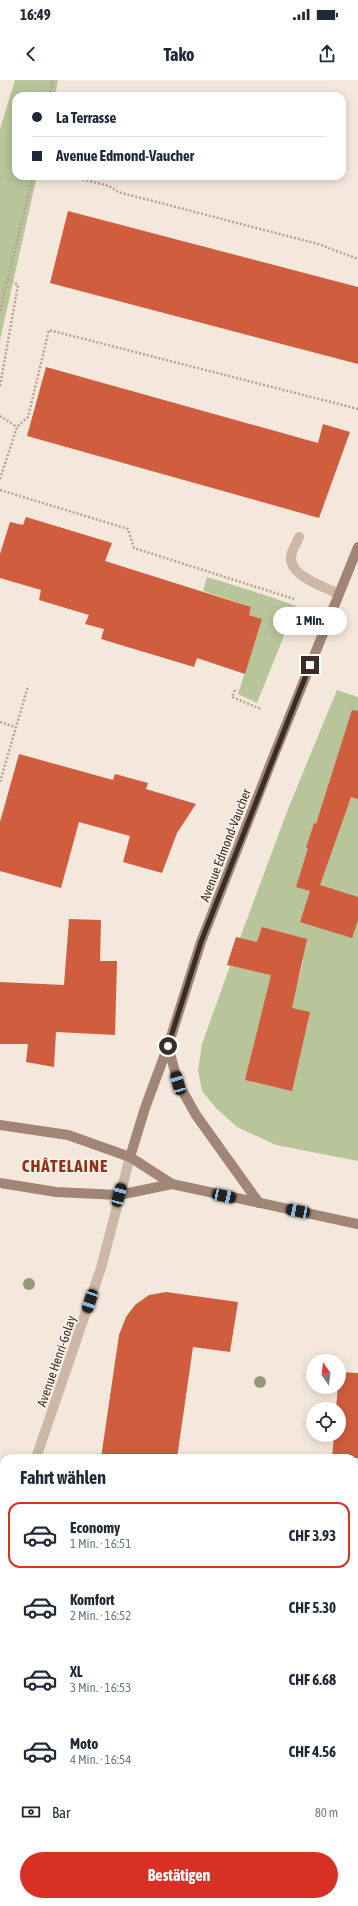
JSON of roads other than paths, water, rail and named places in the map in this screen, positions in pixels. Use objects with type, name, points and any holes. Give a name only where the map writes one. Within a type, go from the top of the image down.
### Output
[{"type":"street","points":[[299,537],[291,553],[291,565],[298,574],[339,594]]},
{"type":"street","name":"Avenue Edmond-Vaucher","points":[[130,1157],[145,1108],[168,1046],[201,942],[358,547]]},
{"type":"street","points":[[168,1046],[178,1083],[196,1116],[259,1203]]},
{"type":"street","points":[[0,1124],[68,1135],[130,1157],[172,1184],[358,1224]]},
{"type":"street","name":"Avenue Henri-Golay","points":[[37,1454],[101,1268],[130,1157]]},
{"type":"street","points":[[0,1183],[56,1192],[119,1195],[172,1184]]},
{"type":"district","name":"CHÂTELAINE","points":[[65,1166]]}]
